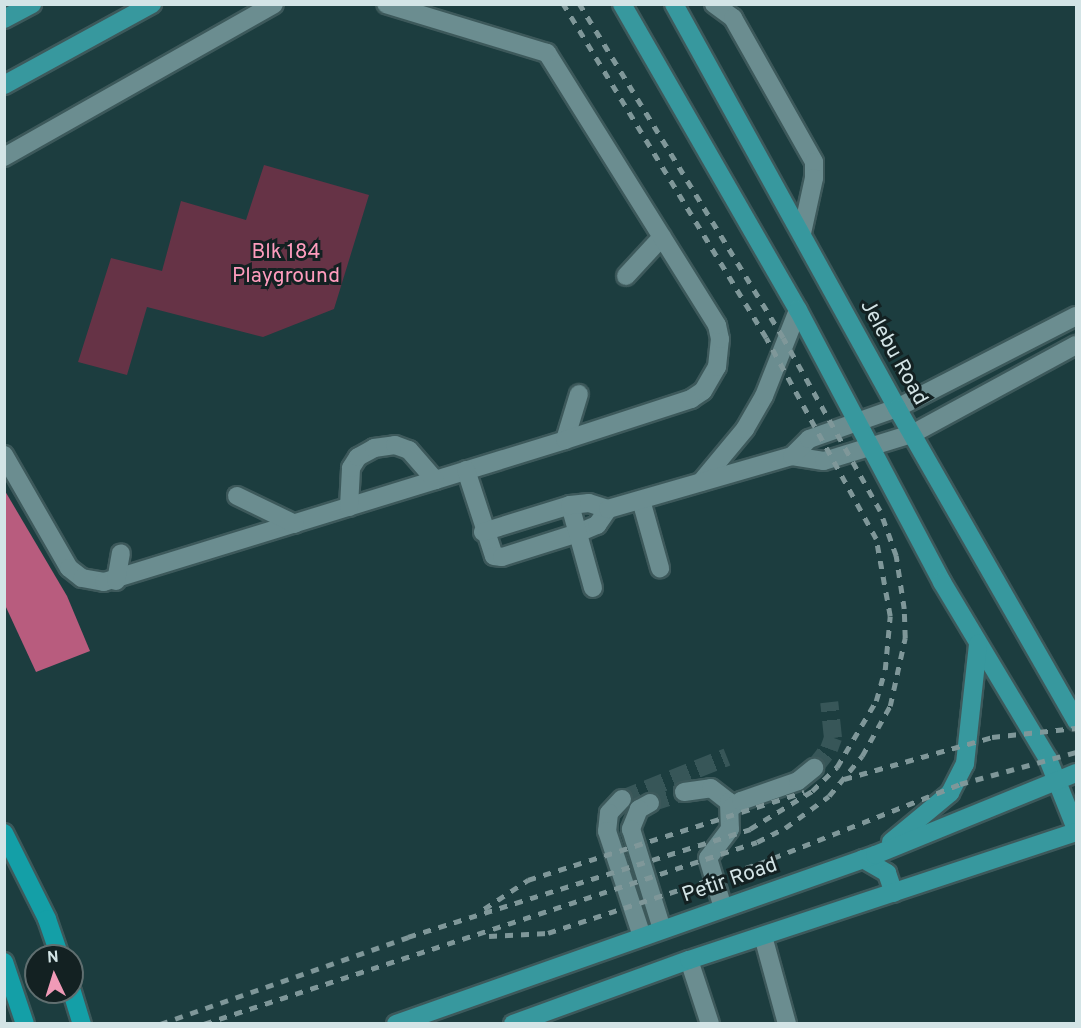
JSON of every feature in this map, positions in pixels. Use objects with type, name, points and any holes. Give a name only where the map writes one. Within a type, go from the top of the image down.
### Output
[{"type":"highway","points":[[4,833],[47,919],[56,944]]},
{"type":"highway","points":[[4,962],[25,1023]]},
{"type":"highway","points":[[76,1004],[82,1023]]},
{"type":"main road","points":[[4,19],[32,4]]},
{"type":"main road","points":[[4,85],[152,4]]},
{"type":"main road","points":[[513,1023],[689,960],[1077,831],[1058,780],[978,644],[798,310],[622,4]]},
{"type":"main road","name":"Jelebu Road","points":[[674,4],[897,408],[1077,721]]},
{"type":"main road","points":[[894,893],[887,873],[869,857],[950,793],[965,764],[978,644]]},
{"type":"main road","name":"Petir Road","points":[[396,1023],[869,857],[1077,773]]},
{"type":"street","points":[[4,157],[274,4]]},
{"type":"street","points":[[4,456],[69,568],[92,581],[116,581],[691,399],[712,379],[719,354],[717,325],[547,53],[386,4]]},
{"type":"street","points":[[714,4],[733,18],[813,162],[814,178],[802,233]]},
{"type":"street","points":[[626,276],[662,237]]},
{"type":"street","points":[[701,482],[745,429],[764,396],[798,310]]},
{"type":"street","points":[[792,456],[809,439],[897,408],[1077,316]]},
{"type":"street","points":[[483,532],[570,505],[590,503],[608,509],[792,456],[824,461],[871,449],[912,434],[1077,345]]},
{"type":"street","points":[[565,440],[579,394]]},
{"type":"street","points":[[350,507],[351,468],[358,457],[374,447],[395,445],[409,450],[435,480]]},
{"type":"street","points":[[466,470],[489,549],[502,557],[597,525],[608,509]]},
{"type":"street","points":[[237,496],[295,524]]},
{"type":"street","points":[[640,500],[660,568]]},
{"type":"street","points":[[570,505],[593,588]]},
{"type":"street","points":[[116,581],[121,553]]},
{"type":"street","points":[[731,808],[741,801],[798,781],[814,768]]},
{"type":"street","points":[[684,792],[711,788],[725,795],[731,808],[730,829],[708,858],[723,908]]},
{"type":"street","points":[[622,799],[609,813],[607,831],[642,936]]},
{"type":"street","points":[[650,803],[639,809],[631,829],[662,929]]},
{"type":"street","points":[[764,936],[787,1023]]},
{"type":"street","points":[[689,960],[710,1023]]},
{"type":"green space","name":"Blk 184 Playground","points":[[264,165],[369,195],[334,309],[263,337],[147,307],[127,375],[78,362],[111,258],[162,271],[181,201],[246,220]]},
{"type":"shaded area","points":[[5,491],[67,596],[90,651],[36,672],[5,605]]},
{"type":"tunnel","points":[[814,768],[829,749],[833,738],[829,702]]},
{"type":"tunnel","points":[[622,799],[727,757]]},
{"type":"tunnel","points":[[650,803],[684,792]]},
{"type":"railway","points":[[160,1024],[408,937],[750,829],[812,791],[837,767],[876,701],[885,670],[890,616],[876,539],[766,338],[563,4]]},
{"type":"railway","points":[[204,1024],[757,842],[785,828],[829,796],[862,756],[890,706],[905,638],[904,609],[896,556],[880,511],[783,338],[579,4]]},
{"type":"railway","points":[[844,779],[992,737],[1076,728]]},
{"type":"railway","points":[[489,936],[548,933],[758,864],[960,784],[1076,752]]},
{"type":"railway","points":[[484,909],[528,880],[804,792]]}]
